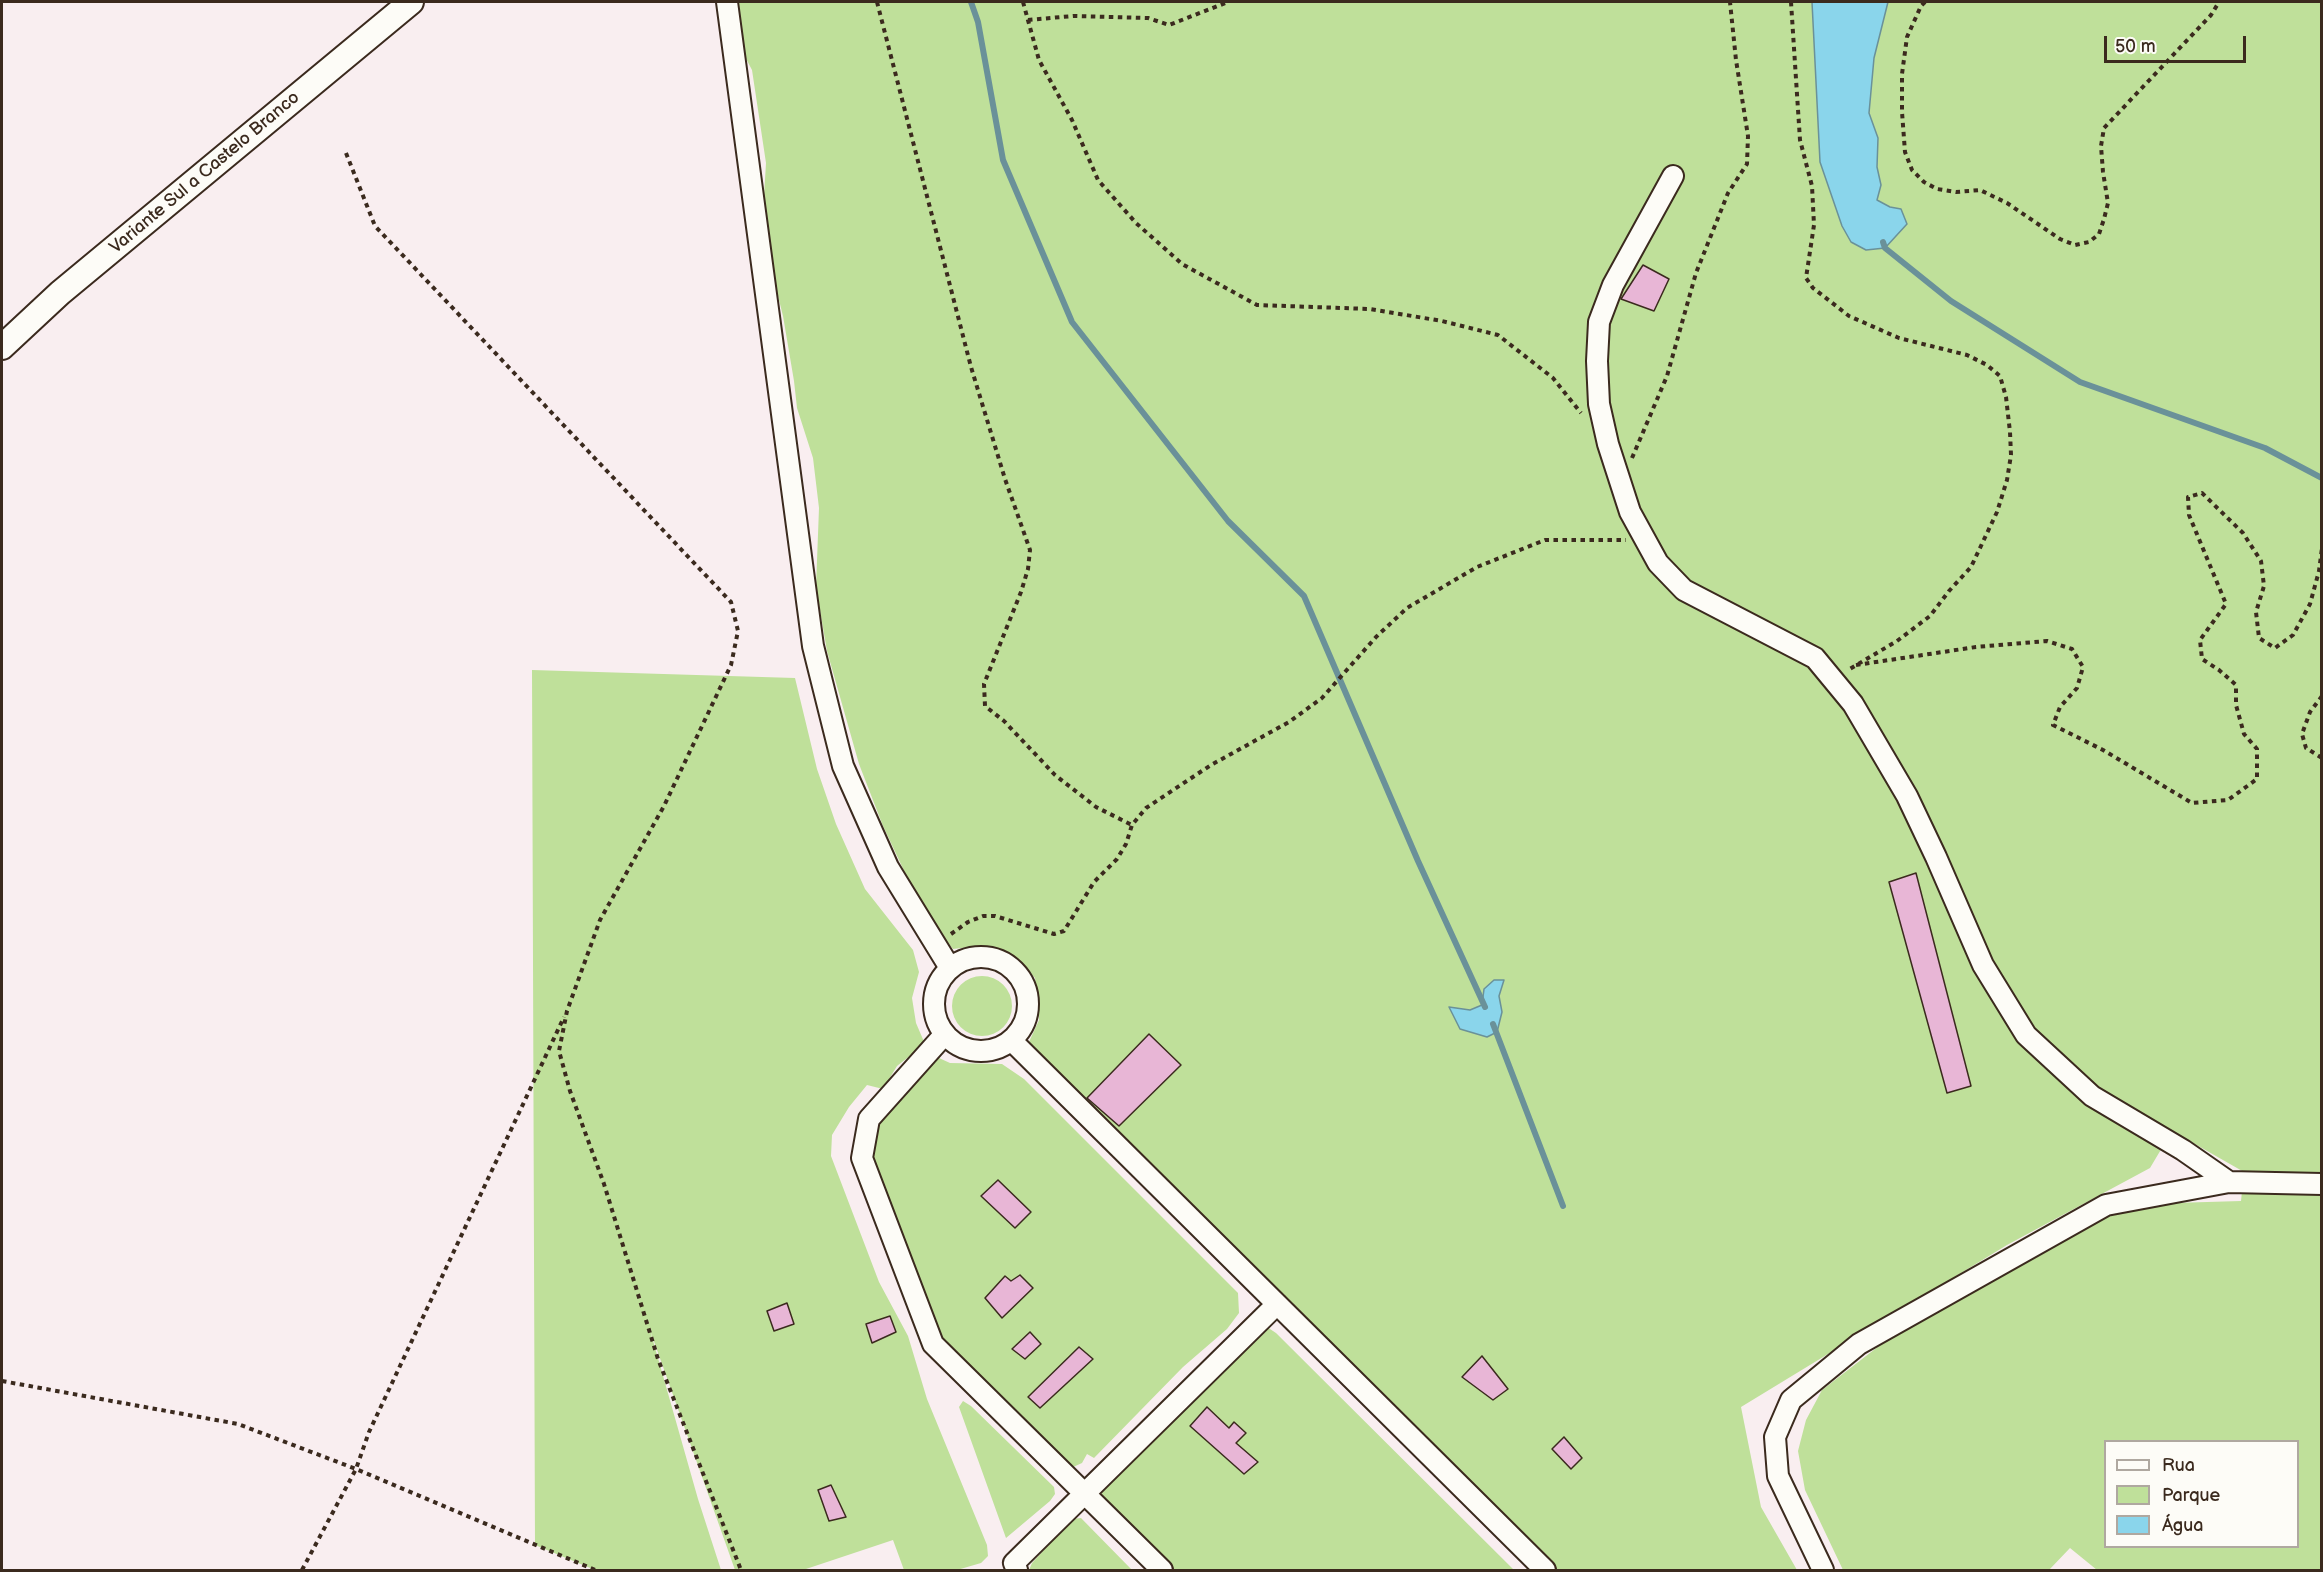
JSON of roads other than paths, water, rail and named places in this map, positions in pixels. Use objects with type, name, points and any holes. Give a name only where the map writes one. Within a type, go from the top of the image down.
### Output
[{"type":"main road","name":"Variante Sul a Castelo Branco","points":[[2,347],[60,293],[411,2]]},
{"type":"street","points":[[727,2],[813,646],[843,766],[888,867],[950,968]]},
{"type":"street","points":[[1673,176],[1613,285],[1599,321],[1597,361],[1599,404],[1608,444],[1630,512],[1645,541],[1658,563],[1684,590],[1815,658],[1853,704],[1907,796],[1983,965],[2026,1035],[2092,1096],[2184,1150],[2229,1182]]},
{"type":"street","points":[[977,957],[992,958],[1006,964],[1017,974],[1025,986],[1028,1001],[1027,1016],[1012,1041],[984,1052],[956,1045],[944,1035],[936,1022],[933,1008],[937,986],[950,968],[962,960],[977,957]]},
{"type":"street","points":[[944,1035],[869,1119],[862,1158],[933,1344],[1162,1570]]},
{"type":"street","points":[[1012,1041],[1545,1570]]},
{"type":"street","points":[[1823,1570],[1778,1476],[1775,1437],[1791,1400],[1859,1344],[2106,1205],[2229,1182],[2322,1184]]},
{"type":"street","points":[[1015,1567],[1084,1493],[1277,1304]]},
{"type":"water","points":[[1812,2],[1888,2],[1874,58],[1869,113],[1878,138],[1877,167],[1881,185],[1877,200],[1890,207],[1901,209],[1907,224],[1885,248],[1866,250],[1851,242],[1842,226],[1820,162]]},
{"type":"water","points":[[1494,980],[1504,980],[1499,996],[1502,1012],[1497,1032],[1487,1037],[1460,1029],[1449,1007],[1470,1010],[1482,1005],[1484,989]]},
{"type":"waterway","points":[[971,2],[978,22],[1003,160],[1072,322],[1228,521],[1304,596],[1418,861],[1485,1007]]},
{"type":"waterway","points":[[1883,242],[1885,248],[1951,301],[2080,382],[2265,448],[2322,478]]},
{"type":"waterway","points":[[1493,1024],[1563,1206]]}]
